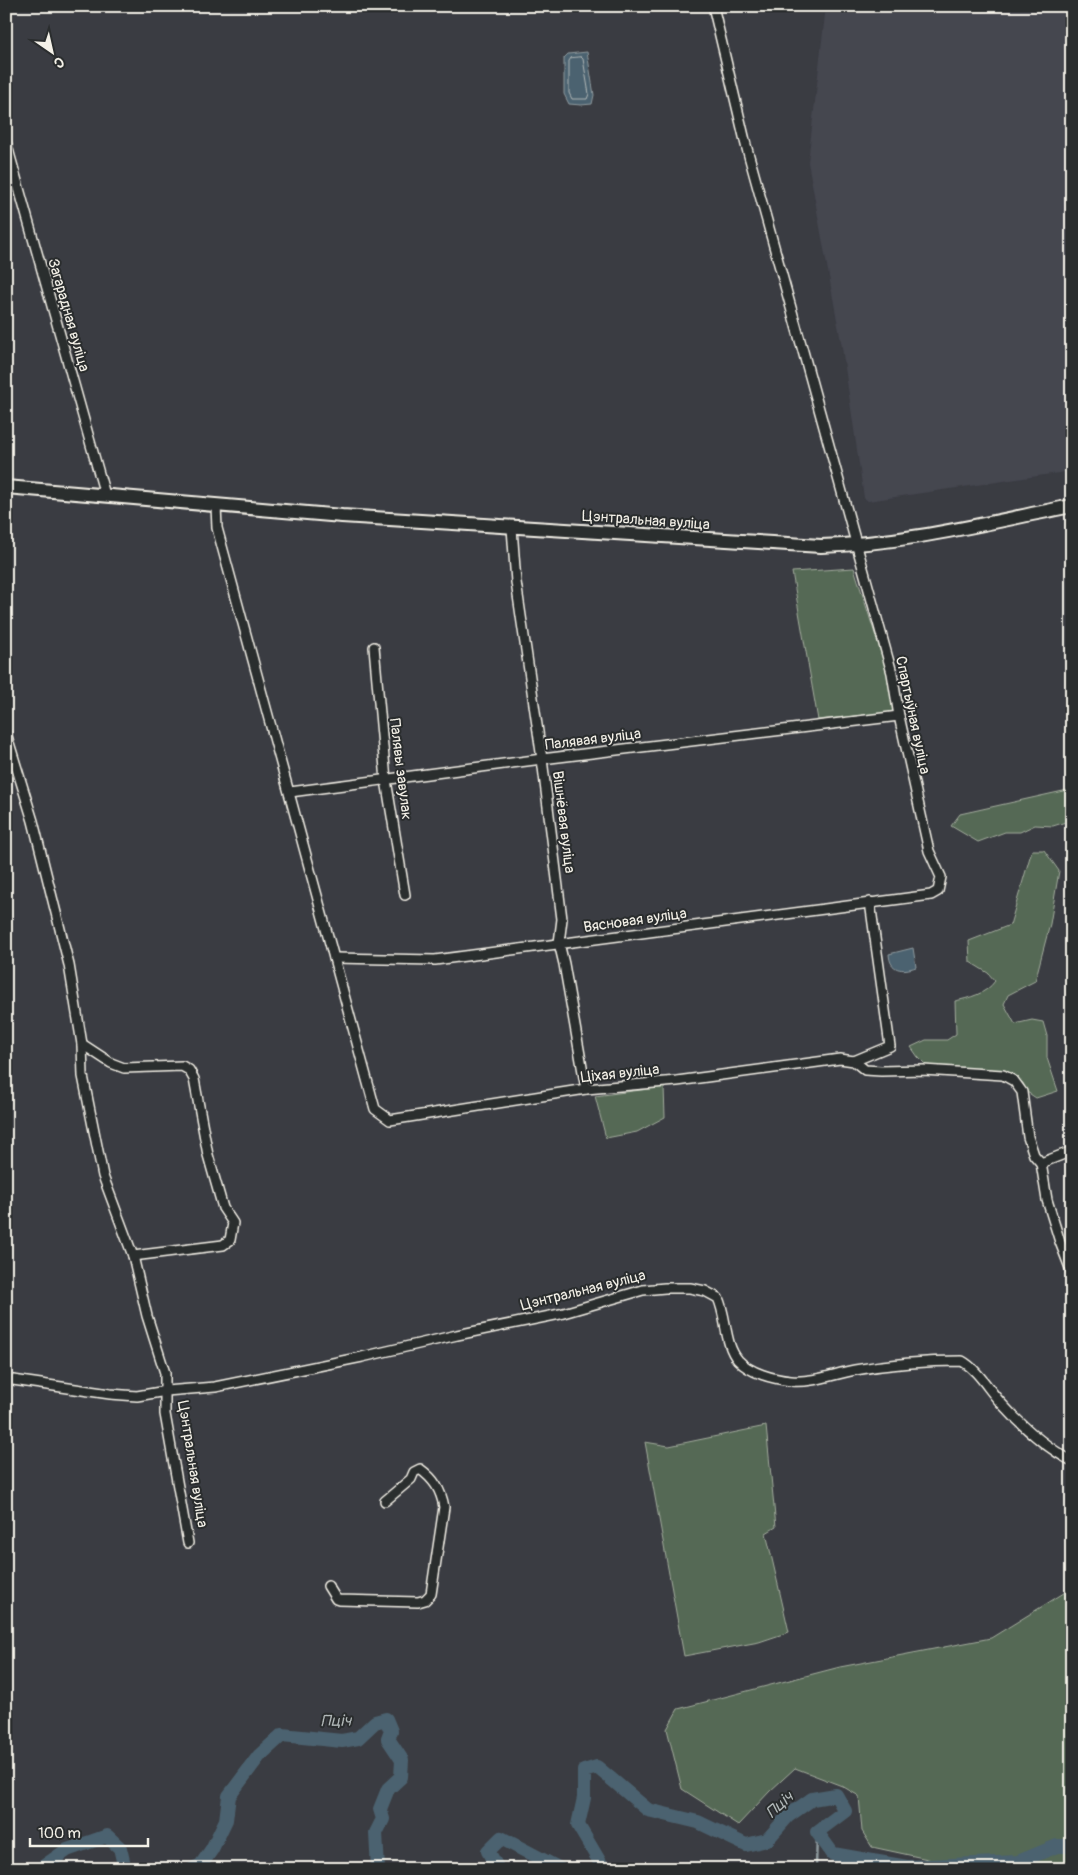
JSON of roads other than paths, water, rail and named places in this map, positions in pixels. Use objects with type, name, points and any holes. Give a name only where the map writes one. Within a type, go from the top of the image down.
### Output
[{"type":"street","name":"Спартыўная вуліца","points":[[713,6],[746,145],[892,673],[899,716],[929,851],[941,877],[938,891]]},
{"type":"street","name":"Загарадная вуліца","points":[[6,142],[104,495]]},
{"type":"street","name":"Цэнтральная вуліца","points":[[6,486],[216,506],[512,528],[789,545],[856,545],[892,542],[1072,506]]},
{"type":"street","points":[[216,506],[217,528],[334,958]]},
{"type":"street","name":"Вішнёвая вуліца","points":[[512,528],[516,582],[542,759],[562,919],[559,944],[586,1089]]},
{"type":"street","name":"Палявы завулак","points":[[374,647],[386,780],[405,895]]},
{"type":"street","name":"Палявая вуліца","points":[[290,792],[542,759],[899,716]]},
{"type":"street","name":"Цэнтральная вуліца","points":[[6,733],[33,822],[69,964],[82,1044],[83,1076],[103,1176],[133,1256],[147,1316],[165,1373],[165,1414],[188,1542]]},
{"type":"street","name":"Вясновая вуліца","points":[[334,958],[435,960],[931,895],[938,891]]},
{"type":"street","points":[[870,902],[890,1046],[854,1061],[865,1070],[923,1070],[1003,1076],[1014,1081],[1022,1092],[1028,1137],[1034,1155],[1042,1163],[1047,1200],[1072,1273]]},
{"type":"street","name":"Ціхая вуліца","points":[[334,958],[375,1108],[390,1120],[586,1089],[677,1081],[840,1059],[854,1061]]},
{"type":"street","points":[[82,1044],[111,1064],[124,1068],[182,1066],[189,1070],[194,1079],[208,1155],[223,1208],[233,1223],[230,1240],[223,1245],[133,1256]]},
{"type":"street","points":[[1042,1163],[1072,1151]]},
{"type":"street","name":"Цэнтральная вуліца","points":[[6,1379],[125,1396],[215,1387],[560,1314],[643,1290],[681,1288],[705,1291],[718,1298],[731,1348],[738,1359],[747,1367],[770,1376],[792,1381],[816,1379],[856,1370],[888,1366],[962,1361],[973,1369],[1000,1402],[1033,1434],[1059,1454],[1072,1461]]},
{"type":"street","points":[[328,1586],[336,1599],[339,1600],[418,1602],[425,1600],[431,1594],[444,1507],[442,1494],[430,1476],[420,1469],[414,1472],[411,1479],[385,1500]]},
{"type":"water","points":[[587,52],[594,95],[592,104],[569,104],[564,94],[564,58],[568,54]]},
{"type":"water","points":[[913,948],[916,967],[902,970],[894,967],[889,954]]},
{"type":"waterway","name":"Пціч","points":[[193,1869],[201,1865],[212,1849],[226,1820],[229,1796],[259,1756],[282,1735],[342,1741],[358,1738],[375,1722],[386,1719],[391,1731],[388,1739],[402,1760],[401,1777],[388,1789],[380,1809],[383,1819],[376,1833],[378,1869]]},
{"type":"waterway","name":"Пціч","points":[[604,1869],[578,1825],[584,1798],[584,1771],[597,1767],[648,1810],[698,1822],[746,1845],[767,1840],[788,1816],[812,1799],[836,1795],[845,1811],[817,1832],[833,1854],[907,1867],[1018,1862],[1057,1846],[1072,1846]]},
{"type":"waterway","points":[[816,1869],[817,1832]]},
{"type":"waterway","name":"Пціч","points":[[40,1869],[67,1850],[107,1836],[120,1848],[125,1869]]},
{"type":"waterway","name":"Пціч","points":[[498,1869],[488,1851],[501,1838],[560,1869]]}]
